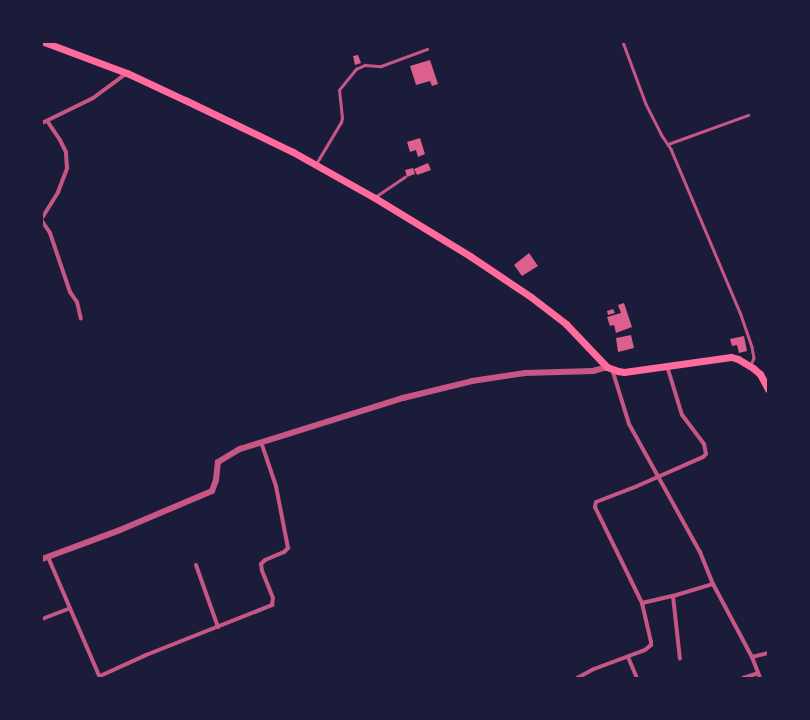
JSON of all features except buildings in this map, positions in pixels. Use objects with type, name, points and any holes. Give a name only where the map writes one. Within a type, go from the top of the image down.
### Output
[{"type":"main road","points":[[44,42],[83,55],[127,73],[293,152],[375,198],[470,256],[531,296],[566,324],[609,368],[624,372],[731,357],[750,366],[760,374],[768,389]]},
{"type":"street","points":[[42,123],[93,98],[127,73]]},
{"type":"street","points":[[42,218],[58,192],[67,168],[66,152],[47,121]]},
{"type":"street","points":[[42,221],[50,233],[70,292],[77,302],[81,319]]},
{"type":"street","points":[[577,678],[594,669],[628,657],[651,646],[642,603],[595,507],[596,502],[658,477],[703,457],[706,454],[704,444],[682,415],[667,366]]},
{"type":"street","points":[[262,442],[276,486],[288,548],[284,552],[265,560],[261,564],[262,571],[273,598],[272,605],[146,655],[100,677],[70,608],[45,558],[134,524],[212,491],[216,480],[218,462],[230,454],[262,442],[403,398],[472,381],[525,373],[597,371],[609,368],[629,424],[700,552],[713,584],[752,657],[760,678]]},
{"type":"street","points":[[196,566],[218,627]]},
{"type":"street","points":[[642,603],[673,596],[713,584]]},
{"type":"street","points":[[673,596],[680,659]]},
{"type":"street","points":[[42,619],[70,608]]},
{"type":"street","points":[[752,657],[768,653]]},
{"type":"street","points":[[628,657],[637,678]]},
{"type":"street","points":[[743,678],[758,673]]},
{"type":"lane","points":[[623,42],[646,104],[661,134],[668,144],[740,312],[753,352],[754,358],[750,366]]},
{"type":"lane","points":[[315,164],[341,122],[342,118],[339,90],[356,70],[365,65],[381,66],[427,49]]},
{"type":"lane","points":[[668,144],[748,115]]},
{"type":"lane","points":[[375,198],[404,177]]}]
